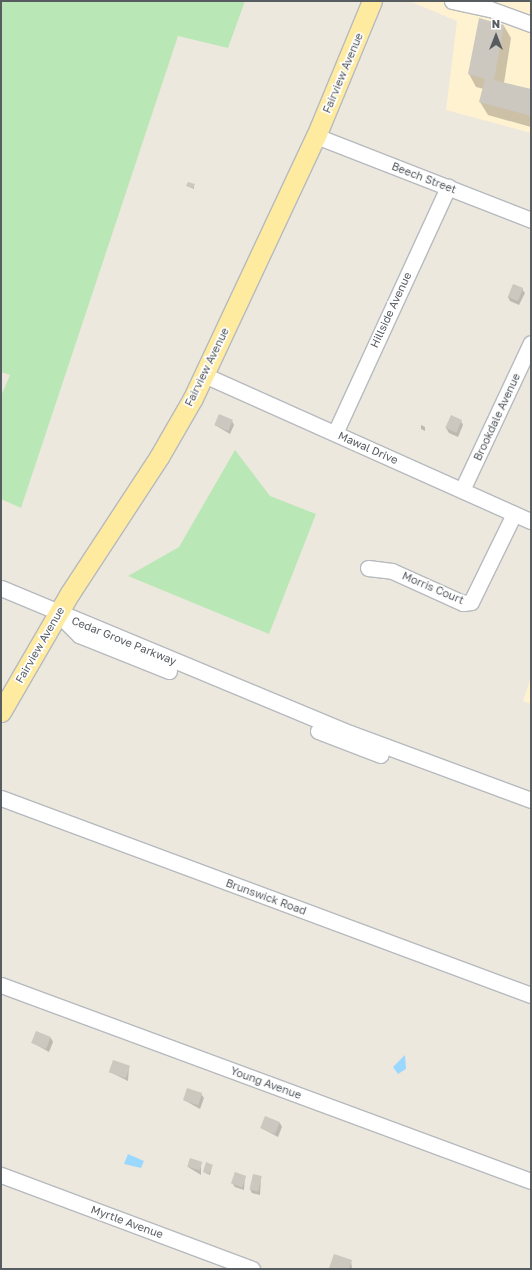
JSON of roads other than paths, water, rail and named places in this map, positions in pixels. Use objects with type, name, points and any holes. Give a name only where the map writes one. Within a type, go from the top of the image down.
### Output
[{"type":"main road","name":"Fairview Avenue","points":[[1,712],[58,614],[159,457],[204,375],[316,136],[372,1]]},
{"type":"street","points":[[452,1],[490,9],[531,24]]},
{"type":"street","name":"Beech Street","points":[[316,136],[531,220]]},
{"type":"street","name":"Hillside Avenue","points":[[335,433],[448,187]]},
{"type":"street","name":"Brookdale Avenue","points":[[462,490],[531,343]]},
{"type":"street","name":"Mawal Drive","points":[[204,375],[531,521]]},
{"type":"street","name":"Morris Court","points":[[368,568],[392,570],[463,603],[471,602],[514,514]]},
{"type":"street","name":"Cedar Grove Parkway","points":[[1,588],[192,674],[318,726],[448,775],[531,811]]},
{"type":"street","name":"Cedar Grove Parkway","points":[[448,775],[531,800]]},
{"type":"street","name":"Brunswick Road","points":[[1,798],[531,995]]},
{"type":"street","name":"Young Avenue","points":[[1,985],[531,1182]]},
{"type":"street","name":"Myrtle Avenue","points":[[1,1175],[252,1269]]},
{"type":"water","points":[[405,1055],[406,1069],[398,1074],[393,1067]]},
{"type":"water","points":[[128,1154],[144,1161],[141,1168],[124,1164]]}]
